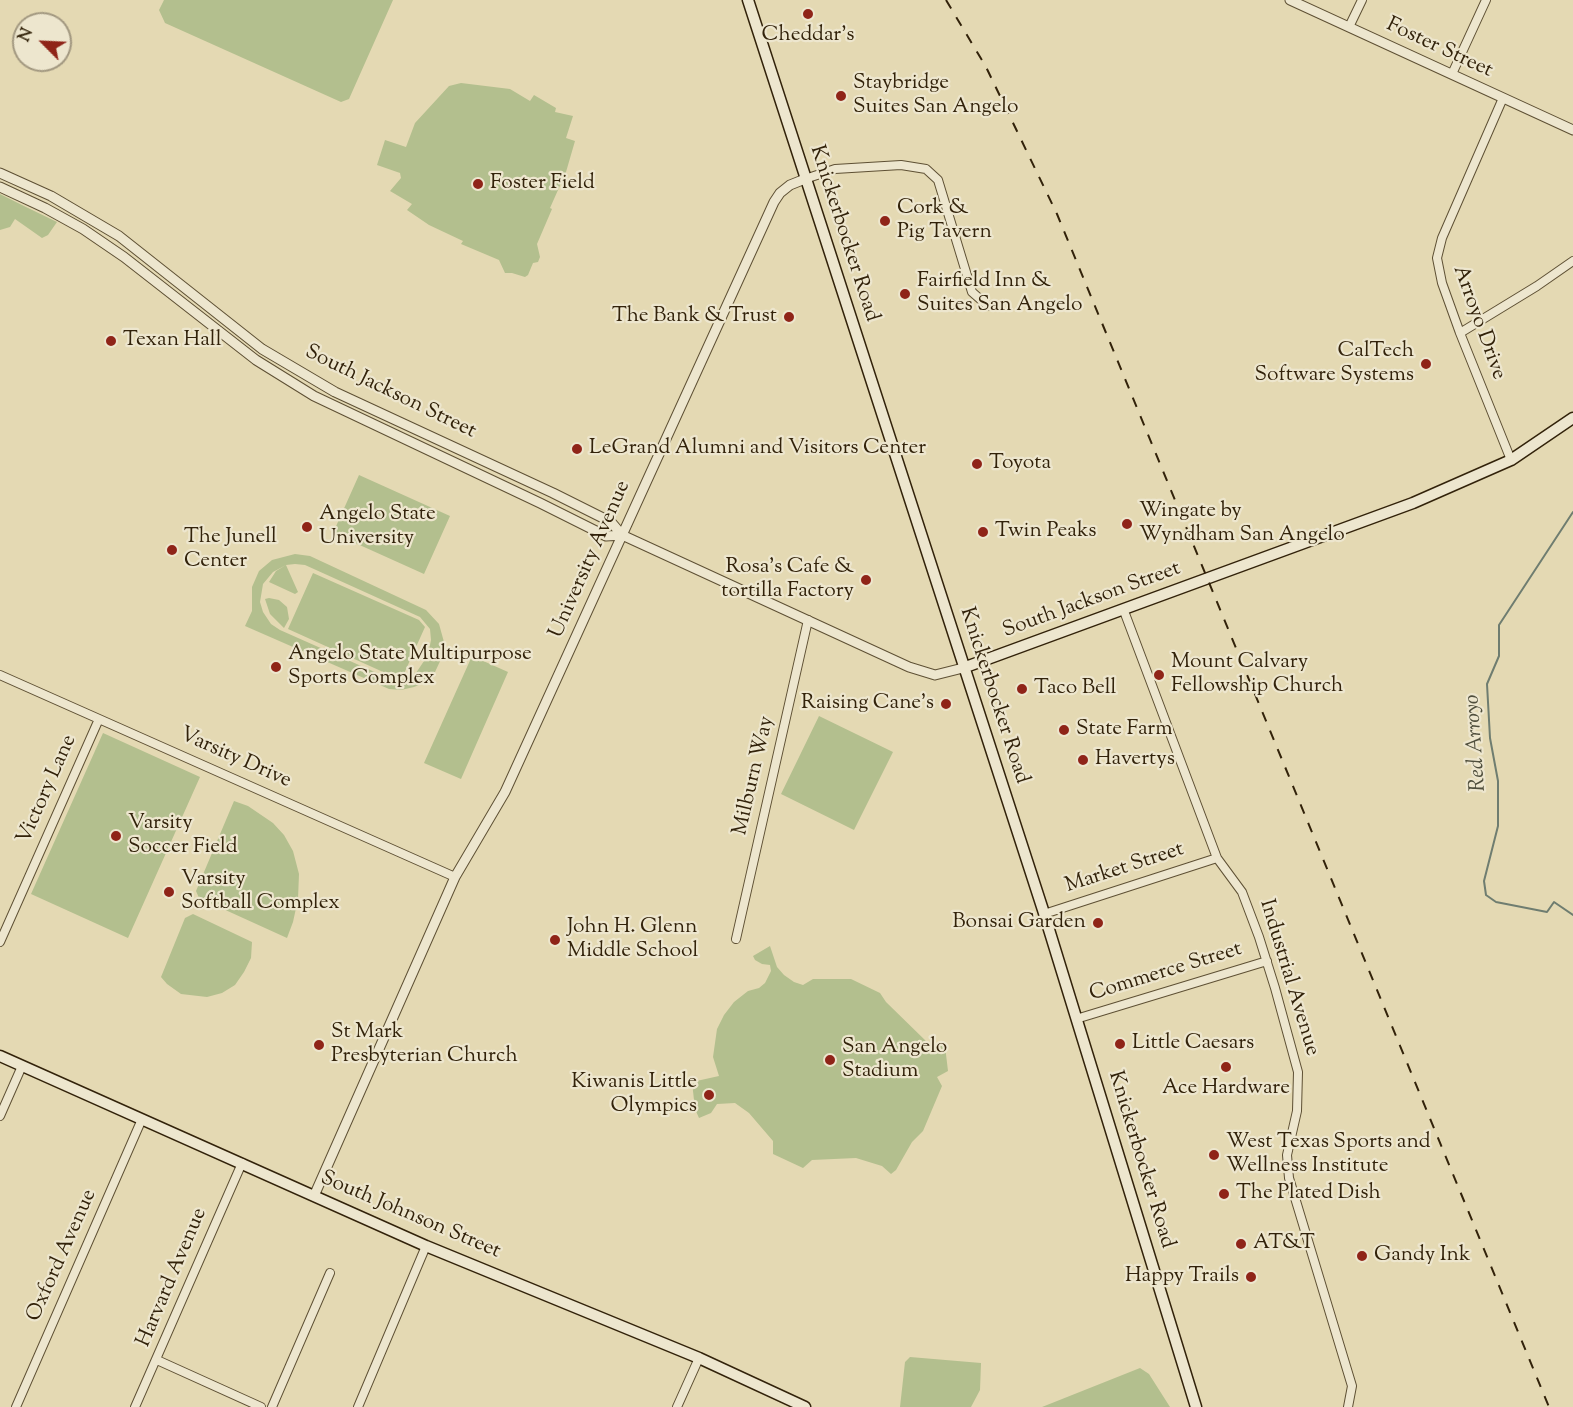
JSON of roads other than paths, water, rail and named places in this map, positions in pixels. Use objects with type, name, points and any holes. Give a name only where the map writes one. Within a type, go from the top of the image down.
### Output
[{"type":"main road","name":"Knickerbocker Road","points":[[747,0],[1044,914],[1196,1407]]},
{"type":"main road","name":"South Jackson Street","points":[[963,668],[1413,503],[1510,460],[1573,418]]},
{"type":"main road","name":"South Johnson Street","points":[[0,1056],[426,1246],[699,1358],[792,1404],[806,1407]]},
{"type":"street","name":"Foster Street","points":[[1290,0],[1573,130]]},
{"type":"street","points":[[1349,27],[1362,0]]},
{"type":"street","points":[[1452,74],[1486,0]]},
{"type":"street","name":"Arroyo Drive","points":[[1503,98],[1442,238],[1437,258],[1442,283],[1460,333],[1510,460]]},
{"type":"street","points":[[805,179],[835,169],[901,165],[926,169],[938,180],[972,292],[988,306]]},
{"type":"street","name":"South Jackson Street","points":[[0,174],[51,196],[119,236],[262,349],[335,392],[585,509],[611,522],[622,535],[909,667],[936,675],[963,668]]},
{"type":"street","name":"University Avenue","points":[[314,1196],[455,877],[506,792],[774,202],[790,185],[805,179]]},
{"type":"street","name":"South Jackson Street","points":[[0,187],[83,229],[124,257],[256,360],[314,396],[606,536],[622,535]]},
{"type":"street","points":[[1460,333],[1573,261]]},
{"type":"street","name":"Industrial Avenue","points":[[1124,610],[1217,858],[1242,892],[1267,961],[1298,1072],[1297,1111],[1287,1155],[1289,1178],[1352,1386],[1348,1407]]},
{"type":"street","name":"Milburn Way","points":[[736,939],[808,620]]},
{"type":"street","name":"Varsity Drive","points":[[0,675],[455,877]]},
{"type":"street","name":"Victory Lane","points":[[0,942],[99,718]]},
{"type":"street","name":"Market Street","points":[[1044,914],[1217,858]]},
{"type":"street","name":"Commerce Street","points":[[1076,1019],[1267,961]]},
{"type":"street","points":[[0,1116],[22,1066]]},
{"type":"street","name":"Oxford Avenue","points":[[16,1407],[142,1119]]},
{"type":"street","name":"Harvard Avenue","points":[[135,1407],[242,1163]]},
{"type":"street","points":[[358,1407],[426,1246]]},
{"type":"street","points":[[272,1407],[330,1273]]},
{"type":"street","points":[[677,1407],[699,1358]]},
{"type":"street","points":[[157,1360],[247,1405],[261,1407]]},
{"type":"waterway","name":"Red Arroyo","points":[[1573,512],[1499,625],[1499,656],[1487,684],[1490,738],[1498,781],[1498,826],[1484,881],[1486,895],[1496,902],[1547,912],[1554,902],[1573,915]]},
{"type":"railway","points":[[946,0],[986,67],[1057,214],[1549,1407]]},
{"type":"place","name":"Cheddar's","points":[[808,14]]},
{"type":"place","name":"Staybridge Suites San Angelo","points":[[841,96]]},
{"type":"place","name":"Foster Field","points":[[478,184]]},
{"type":"place","name":"Cork & Pig Tavern","points":[[885,221]]},
{"type":"place","name":"Fairfield Inn & Suites San Angelo","points":[[905,294]]},
{"type":"place","name":"The Bank & Trust","points":[[789,317]]},
{"type":"place","name":"Texan Hall","points":[[111,341]]},
{"type":"place","name":"CalTech Software Systems","points":[[1426,364]]},
{"type":"place","name":"LeGrand Alumni and Visitors Center","points":[[577,449]]},
{"type":"place","name":"Toyota","points":[[977,464]]},
{"type":"place","name":"Wingate by Wyndham San Angelo","points":[[1127,524]]},
{"type":"place","name":"Angelo State University","points":[[307,527]]},
{"type":"place","name":"Twin Peaks","points":[[983,532]]},
{"type":"place","name":"The Junell Center","points":[[172,550]]},
{"type":"place","name":"Rosa's Cafe & tortilla Factory","points":[[866,580]]},
{"type":"place","name":"Angelo State Multipurpose Sports Complex","points":[[276,667]]},
{"type":"place","name":"Mount Calvary Fellowship Church","points":[[1159,675]]},
{"type":"place","name":"Taco Bell","points":[[1022,689]]},
{"type":"place","name":"Raising Cane's","points":[[946,704]]},
{"type":"place","name":"State Farm","points":[[1064,730]]},
{"type":"place","name":"Havertys","points":[[1083,760]]},
{"type":"place","name":"Varsity Soccer Field","points":[[116,836]]},
{"type":"place","name":"Varsity Softball Complex","points":[[169,892]]},
{"type":"place","name":"Bonsai Garden","points":[[1098,923]]},
{"type":"place","name":"John H. Glenn Middle School","points":[[555,940]]},
{"type":"place","name":"Little Caesars","points":[[1120,1044]]},
{"type":"place","name":"St Mark Presbyterian Church","points":[[319,1045]]},
{"type":"place","name":"San Angelo Stadium","points":[[830,1060]]},
{"type":"place","name":"Ace Hardware","points":[[1226,1067]]},
{"type":"place","name":"Kiwanis Little Olympics","points":[[709,1095]]},
{"type":"place","name":"West Texas Sports and Wellness Institute","points":[[1214,1155]]},
{"type":"place","name":"The Plated Dish","points":[[1224,1194]]},
{"type":"place","name":"AT&T","points":[[1241,1244]]},
{"type":"place","name":"Gandy Ink","points":[[1362,1256]]},
{"type":"place","name":"Happy Trails","points":[[1251,1277]]}]
